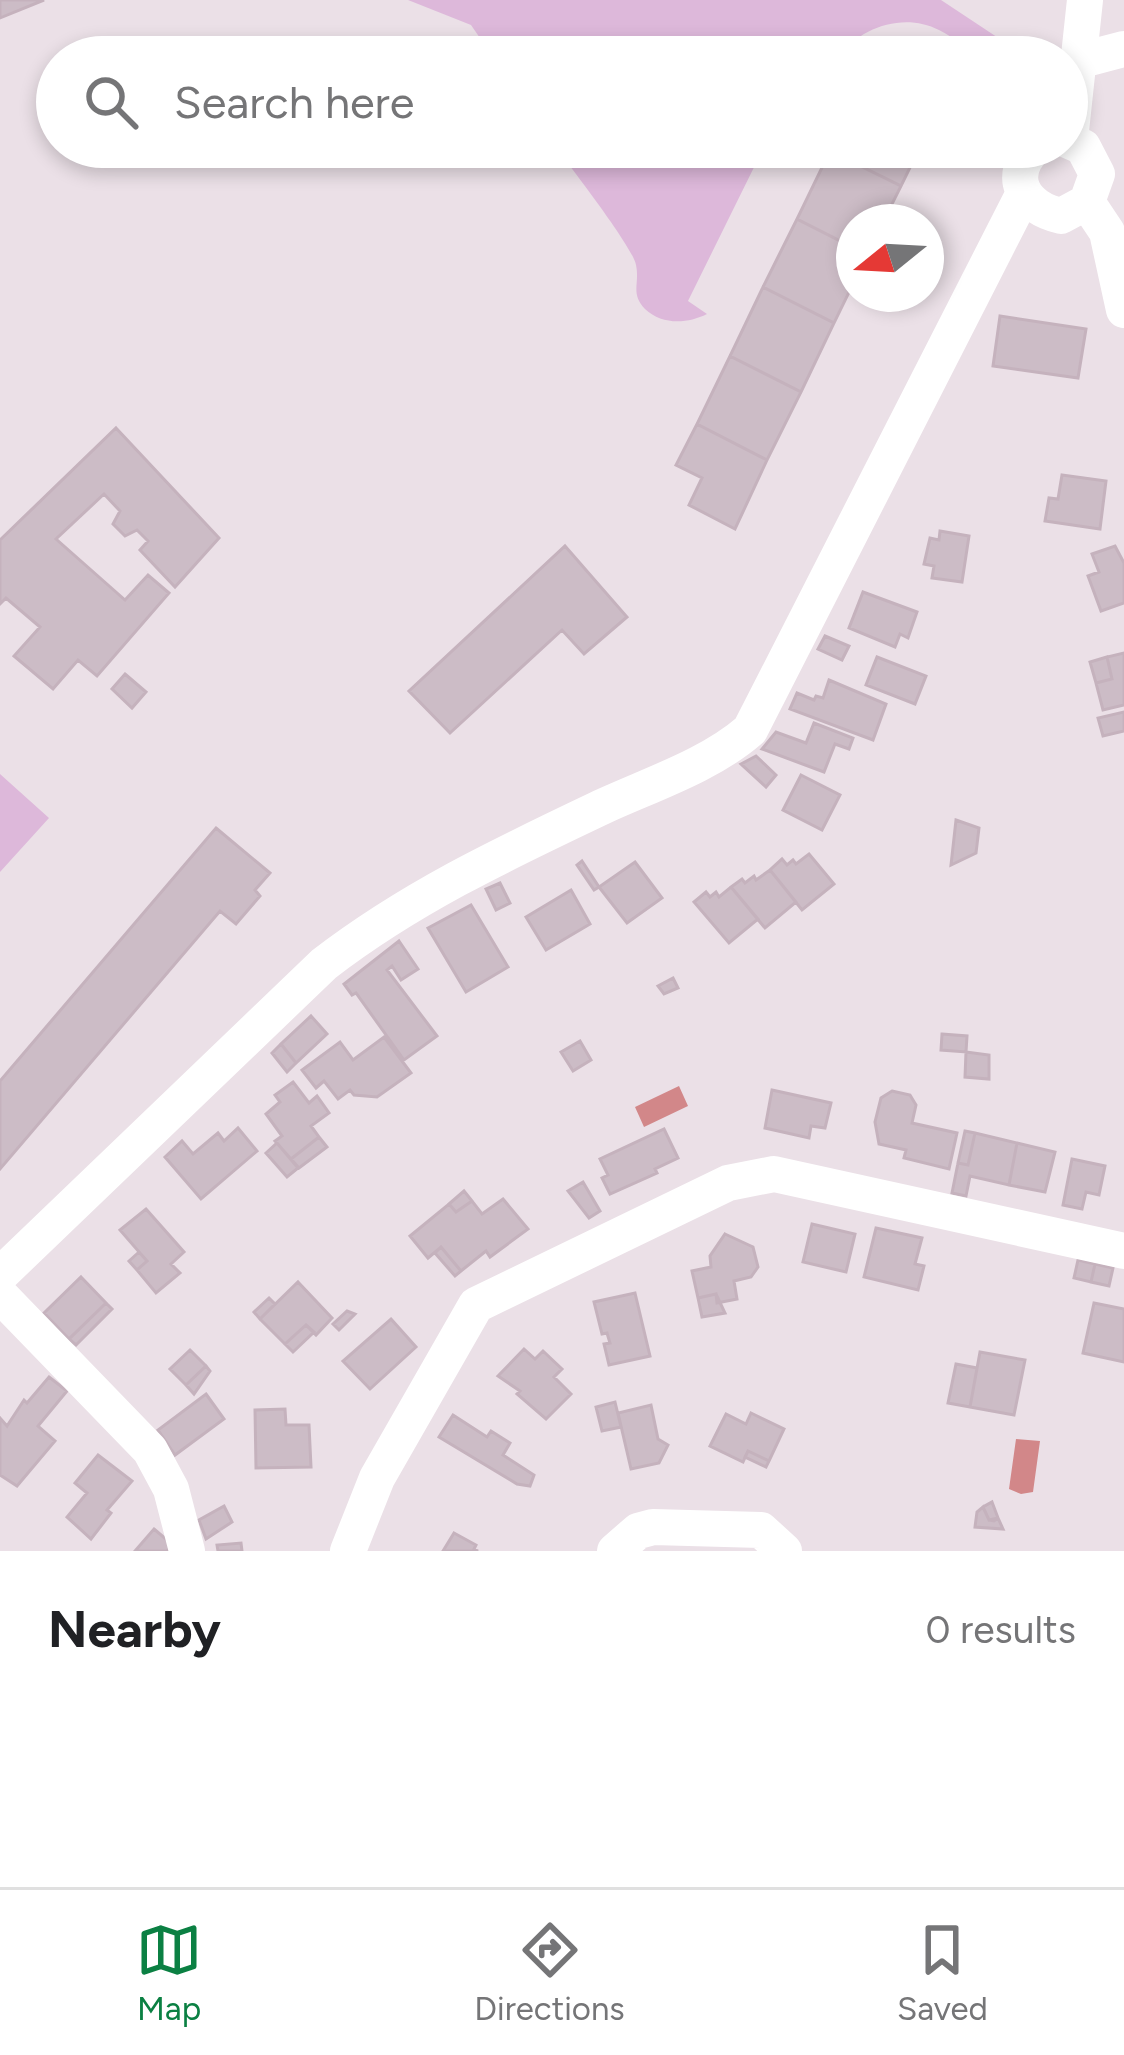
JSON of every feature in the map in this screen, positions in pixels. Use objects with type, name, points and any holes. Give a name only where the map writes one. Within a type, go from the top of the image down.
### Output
[{"type":"street","points":[[1081,36],[1085,0]]},
{"type":"street","points":[[1088,58],[1124,49]]},
{"type":"street","points":[[1023,168],[1019,179],[1032,206],[1061,215],[1088,202],[1097,174],[1088,157]]},
{"type":"street","points":[[0,1275],[324,964],[366,932],[451,879],[695,763],[750,730],[1024,194]]},
{"type":"street","points":[[1088,202],[1107,232],[1124,310]]},
{"type":"street","points":[[348,1551],[377,1478],[476,1305],[728,1183],[774,1174],[1124,1251]]},
{"type":"street","points":[[0,1295],[150,1450],[171,1489],[187,1551]]},
{"type":"street","points":[[615,1551],[638,1531],[653,1527],[761,1530],[784,1551]]},
{"type":"shaded area","points":[[408,0],[941,0],[995,36],[949,36],[912,22],[884,26],[862,36],[479,36],[471,25]]},
{"type":"shaded area","points":[[571,168],[754,168],[688,301],[707,314],[675,321],[645,309],[637,293],[636,265]]},
{"type":"shaded area","points":[[0,774],[49,818],[0,872]]},
{"type":"shaded area","points":[[679,1086],[688,1106],[644,1127],[635,1107]]},
{"type":"shaded area","points":[[1016,1439],[1040,1441],[1033,1492],[1009,1489]]},
{"type":"building","points":[[0,0],[44,0],[0,18]]},
{"type":"building","points":[[822,168],[864,168],[901,186],[892,204],[836,204],[836,239],[797,219]]},
{"type":"building","points":[[864,168],[910,168],[901,186]]},
{"type":"building","points":[[797,219],[836,239],[839,312],[834,323],[763,287]]},
{"type":"building","points":[[763,287],[834,323],[801,392],[730,356]]},
{"type":"building","points":[[1000,316],[1086,329],[1078,378],[993,366]]},
{"type":"building","points":[[730,356],[801,392],[767,460],[697,424]]},
{"type":"building","points":[[697,424],[767,460],[735,529],[689,505],[702,478],[676,465]]},
{"type":"building","points":[[116,428],[219,538],[175,587],[140,550],[148,541],[137,530],[125,536],[113,524],[120,511],[104,494],[56,539],[125,600],[148,575],[169,593],[97,676],[78,660],[53,689],[14,656],[40,627],[6,598],[0,604],[0,540]]},
{"type":"building","points":[[1062,475],[1106,481],[1100,529],[1045,521],[1049,498],[1058,499]]},
{"type":"building","points":[[940,531],[969,536],[962,582],[932,578],[934,566],[924,564],[930,538],[939,540]]},
{"type":"building","points":[[565,546],[627,617],[584,654],[562,630],[450,733],[409,691]]},
{"type":"building","points":[[1115,546],[1124,563],[1124,603],[1101,611],[1088,576],[1099,572],[1092,554]]},
{"type":"building","points":[[863,592],[917,612],[908,638],[900,634],[895,647],[849,628]]},
{"type":"building","points":[[825,636],[849,646],[842,660],[818,649]]},
{"type":"building","points":[[1124,653],[1124,705],[1103,710],[1096,683],[1112,679],[1107,657]]},
{"type":"building","points":[[877,657],[926,676],[915,704],[866,685]]},
{"type":"building","points":[[1107,657],[1112,679],[1096,683],[1090,662]]},
{"type":"building","points":[[125,674],[146,692],[132,708],[112,689]]},
{"type":"building","points":[[829,680],[886,704],[873,740],[790,709],[797,693],[814,700],[823,698]]},
{"type":"building","points":[[1124,712],[1124,731],[1103,736],[1098,718]]},
{"type":"building","points":[[814,723],[853,738],[849,749],[835,744],[824,772],[762,749],[776,732],[806,743]]},
{"type":"building","points":[[756,756],[776,775],[766,787],[741,764]]},
{"type":"building","points":[[801,775],[840,795],[822,830],[783,810]]},
{"type":"building","points":[[956,820],[979,828],[976,853],[951,865]]},
{"type":"building","points":[[216,828],[270,873],[255,890],[260,896],[236,924],[220,911],[0,1169],[0,1081]]},
{"type":"building","points":[[809,854],[834,884],[802,910],[770,870],[782,859],[787,865],[793,860],[796,864]]},
{"type":"building","points":[[582,861],[599,887],[594,890],[577,865]]},
{"type":"building","points":[[635,862],[662,898],[627,923],[599,887]]},
{"type":"building","points":[[770,870],[796,902],[765,928],[731,887]]},
{"type":"building","points":[[500,883],[510,903],[496,910],[486,889]]},
{"type":"building","points":[[731,887],[758,919],[729,943],[694,902],[706,892],[719,897]]},
{"type":"building","points":[[571,890],[590,924],[546,950],[526,917]]},
{"type":"building","points":[[471,905],[508,967],[466,992],[428,928]]},
{"type":"building","points":[[399,941],[418,969],[401,980],[392,966],[387,970],[437,1036],[404,1060],[356,993],[352,995],[344,984]]},
{"type":"building","points":[[673,978],[678,988],[664,994],[658,986]]},
{"type":"building","points":[[311,1016],[327,1034],[296,1063],[281,1044]]},
{"type":"building","points":[[942,1034],[967,1036],[966,1052],[941,1050]]},
{"type":"building","points":[[384,1037],[411,1073],[377,1097],[354,1095],[350,1090],[338,1099],[324,1081],[316,1088],[302,1070],[340,1042],[353,1060]]},
{"type":"building","points":[[580,1041],[591,1060],[573,1071],[561,1052]]},
{"type":"building","points":[[281,1044],[296,1063],[287,1072],[272,1053]]},
{"type":"building","points":[[966,1052],[989,1055],[989,1079],[965,1077]]},
{"type":"building","points":[[293,1082],[309,1103],[317,1096],[329,1113],[311,1126],[319,1137],[291,1159],[275,1141],[282,1136],[266,1114],[280,1102],[275,1095]]},
{"type":"building","points":[[772,1090],[831,1103],[825,1128],[811,1126],[809,1138],[765,1128]]},
{"type":"building","points":[[892,1091],[910,1095],[916,1105],[912,1123],[957,1133],[949,1169],[904,1158],[906,1150],[879,1144],[875,1122],[881,1098]]},
{"type":"building","points":[[238,1128],[257,1151],[201,1199],[165,1157],[182,1141],[193,1154],[218,1133],[224,1141]]},
{"type":"building","points":[[664,1129],[678,1158],[610,1194],[600,1159]]},
{"type":"building","points":[[965,1131],[975,1133],[968,1165],[958,1163]]},
{"type":"building","points":[[975,1133],[1017,1143],[1009,1185],[970,1176],[966,1196],[952,1193],[958,1163],[968,1165]]},
{"type":"building","points":[[319,1137],[327,1147],[299,1168],[291,1159]]},
{"type":"building","points":[[277,1143],[298,1168],[287,1177],[266,1153]]},
{"type":"building","points":[[1017,1143],[1055,1152],[1045,1192],[1009,1185]]},
{"type":"building","points":[[1072,1159],[1105,1166],[1099,1195],[1086,1192],[1082,1209],[1063,1205]]},
{"type":"building","points":[[583,1182],[600,1211],[589,1218],[568,1191]]},
{"type":"building","points":[[464,1191],[472,1201],[456,1212],[449,1204]]},
{"type":"building","points":[[503,1199],[528,1229],[490,1257],[486,1251],[461,1271],[441,1247],[428,1258],[410,1236],[449,1204],[456,1212],[472,1201],[482,1214]]},
{"type":"building","points":[[146,1209],[184,1252],[171,1264],[180,1273],[156,1293],[137,1270],[147,1261],[120,1230]]},
{"type":"building","points":[[812,1224],[855,1234],[846,1272],[803,1262]]},
{"type":"building","points":[[876,1228],[922,1238],[915,1264],[924,1266],[918,1290],[864,1277]]},
{"type":"building","points":[[725,1234],[753,1247],[758,1267],[751,1277],[734,1281],[737,1299],[717,1303],[716,1294],[698,1298],[692,1271],[711,1267],[710,1256]]},
{"type":"building","points":[[441,1247],[461,1271],[455,1276],[435,1253]]},
{"type":"building","points":[[139,1252],[147,1261],[137,1270],[129,1261]]},
{"type":"building","points":[[1078,1260],[1095,1264],[1091,1282],[1074,1278]]},
{"type":"building","points":[[1095,1264],[1113,1268],[1109,1286],[1091,1282]]},
{"type":"building","points":[[81,1277],[106,1303],[69,1339],[44,1313]]},
{"type":"building","points":[[298,1282],[332,1318],[316,1335],[306,1325],[285,1344],[260,1319]]},
{"type":"building","points":[[635,1293],[650,1356],[609,1365],[604,1344],[610,1343],[607,1333],[602,1334],[594,1302]]},
{"type":"building","points":[[716,1294],[725,1313],[702,1317],[698,1298]]},
{"type":"building","points":[[269,1298],[275,1304],[260,1319],[254,1312]]},
{"type":"building","points":[[106,1303],[112,1309],[76,1345],[69,1339]]},
{"type":"building","points":[[1094,1303],[1124,1309],[1124,1362],[1083,1353]]},
{"type":"building","points":[[347,1311],[355,1314],[339,1330],[333,1324]]},
{"type":"building","points":[[391,1319],[416,1347],[370,1389],[343,1361]]},
{"type":"building","points":[[306,1325],[314,1332],[293,1352],[285,1344]]},
{"type":"building","points":[[524,1349],[535,1359],[543,1351],[562,1369],[554,1377],[571,1394],[546,1419],[498,1376]]},
{"type":"building","points":[[190,1350],[206,1366],[186,1385],[170,1369]]},
{"type":"building","points":[[980,1352],[1025,1360],[1014,1415],[970,1407]]},
{"type":"building","points":[[956,1364],[977,1368],[970,1407],[948,1403]]},
{"type":"building","points":[[206,1366],[210,1371],[194,1394],[186,1385]]},
{"type":"building","points":[[49,1377],[67,1391],[38,1426],[55,1441],[17,1486],[0,1475],[0,1418],[7,1426],[24,1400],[27,1403]]},
{"type":"building","points":[[206,1394],[224,1419],[175,1455],[158,1430]]},
{"type":"building","points":[[615,1402],[621,1427],[602,1431],[596,1407]]},
{"type":"building","points":[[651,1405],[658,1439],[668,1445],[659,1463],[631,1469],[618,1413]]},
{"type":"building","points":[[285,1409],[286,1425],[309,1425],[311,1467],[256,1468],[255,1410]]},
{"type":"building","points":[[751,1413],[784,1429],[769,1461],[748,1451],[743,1462],[710,1446],[726,1414],[746,1424]]},
{"type":"building","points":[[453,1415],[487,1437],[491,1431],[510,1443],[503,1455],[534,1475],[530,1486],[517,1484],[439,1437]]},
{"type":"building","points":[[748,1451],[769,1461],[766,1467],[745,1457]]},
{"type":"building","points":[[98,1455],[132,1481],[107,1510],[111,1513],[91,1539],[67,1517],[87,1493],[75,1483]]},
{"type":"building","points":[[992,1502],[998,1518],[994,1521],[983,1507]]},
{"type":"building","points":[[224,1506],[232,1522],[206,1539],[199,1520]]},
{"type":"building","points":[[983,1507],[989,1520],[998,1518],[1003,1529],[975,1527],[977,1512]]},
{"type":"building","points":[[154,1529],[173,1545],[167,1551],[135,1551]]},
{"type":"building","points":[[454,1533],[476,1545],[478,1551],[443,1551]]},
{"type":"building","points":[[241,1543],[242,1551],[218,1551],[217,1545]]}]
